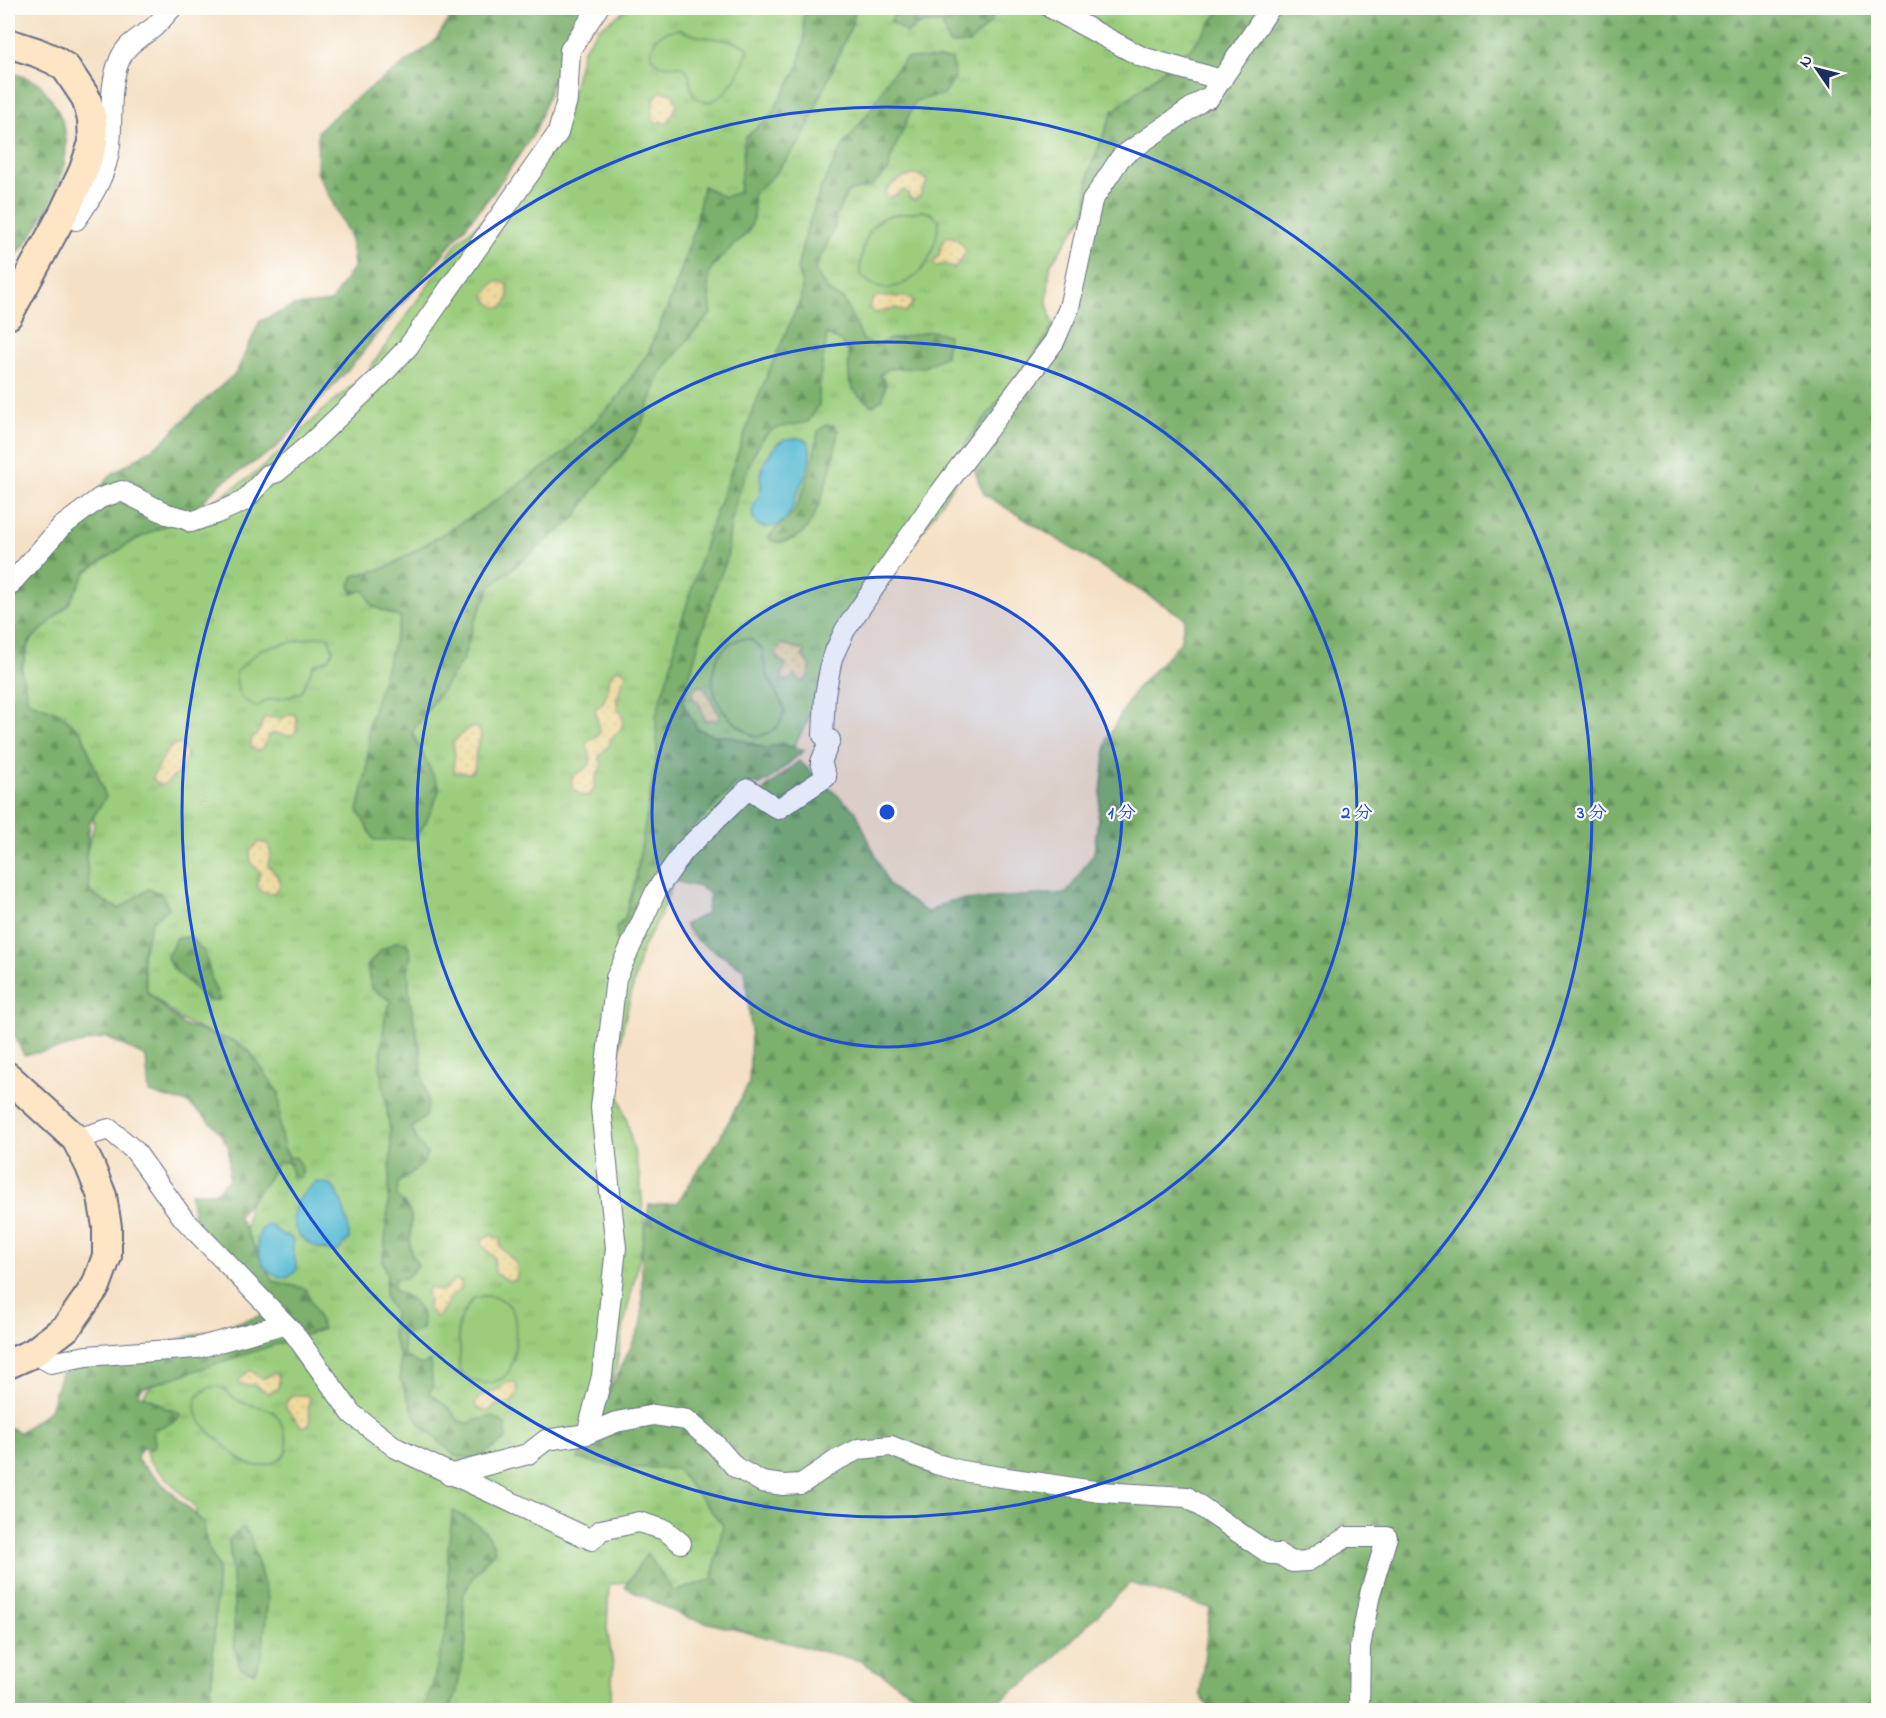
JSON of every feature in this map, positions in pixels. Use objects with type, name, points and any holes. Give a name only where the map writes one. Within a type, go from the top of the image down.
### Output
[{"type":"main road","points":[[8,43],[54,60],[66,68],[86,98],[92,119],[93,143],[83,172],[63,214],[8,315]]},
{"type":"main road","points":[[8,1077],[76,1139],[102,1196],[107,1227],[107,1256],[96,1286],[83,1306],[67,1327],[33,1353],[8,1364]]},
{"type":"street","points":[[63,214],[76,220],[92,198],[105,172],[110,146],[112,91],[120,59],[133,41],[154,27],[172,8]]},
{"type":"street","points":[[8,587],[62,527],[100,498],[122,491],[167,514],[191,522],[244,501],[268,475],[277,472],[310,444],[378,379],[408,346],[558,133],[567,100],[570,50],[598,8]]},
{"type":"street","points":[[1051,8],[1142,57],[1222,80]]},
{"type":"street","points":[[586,1434],[602,1376],[616,1248],[601,1108],[616,978],[634,936],[656,891],[684,851],[748,789],[778,809],[826,777],[821,762],[830,740],[823,735],[825,695],[832,658],[845,630],[933,502],[1054,342],[1069,308],[1092,201],[1120,157],[1204,99],[1209,98],[1270,8]]},
{"type":"street","points":[[76,1139],[109,1130],[135,1151],[183,1218],[293,1332],[352,1414],[396,1448],[449,1475],[592,1540],[601,1530],[639,1522],[665,1530],[681,1544]]},
{"type":"street","points":[[33,1353],[51,1363],[86,1356],[197,1348],[284,1324]]},
{"type":"street","points":[[449,1475],[528,1454],[546,1440],[586,1434],[616,1422],[654,1415],[687,1420],[715,1444],[735,1467],[762,1482],[783,1485],[801,1484],[835,1461],[860,1449],[891,1446],[936,1464],[962,1471],[1100,1492],[1187,1497],[1270,1554],[1279,1554],[1292,1562],[1308,1561],[1347,1537],[1387,1537],[1370,1594],[1360,1647],[1359,1710]]},
{"type":"green space","points":[[457,8],[607,8],[580,34],[552,84],[535,132],[492,194],[348,370],[275,449],[221,483],[191,513],[131,542],[87,571],[68,605],[29,642],[21,668],[28,701],[60,713],[82,733],[106,797],[90,822],[86,856],[90,893],[119,909],[148,889],[161,893],[169,908],[152,921],[142,955],[147,992],[183,1025],[234,1041],[250,1052],[279,1093],[280,1133],[284,1148],[290,1158],[295,1157],[298,1160],[302,1167],[302,1174],[298,1178],[292,1176],[290,1165],[286,1162],[278,1162],[268,1179],[238,1216],[273,1281],[306,1289],[323,1329],[142,1388],[138,1394],[181,1415],[177,1421],[153,1430],[155,1444],[151,1449],[142,1448],[136,1459],[204,1523],[207,1545],[218,1566],[210,1710],[8,1710],[8,1427],[20,1432],[50,1410],[61,1373],[267,1314],[196,1229],[190,1193],[215,1193],[229,1179],[229,1147],[215,1126],[188,1103],[149,1093],[146,1057],[106,1037],[24,1055],[8,1022],[8,594],[49,561],[71,523],[112,474],[161,443],[198,406],[236,373],[260,321],[294,306],[331,302],[354,266],[351,239],[317,172],[318,131],[347,105],[434,42]]},
{"type":"green space","points":[[629,8],[1260,8],[1100,192],[1050,265],[1047,303],[1055,334],[822,680],[807,722],[790,753],[690,836],[660,916],[642,949],[622,1031],[615,1084],[627,1121],[640,1177],[645,1234],[616,1368],[606,1401],[660,1455],[696,1478],[730,1523],[715,1576],[679,1608],[633,1581],[609,1584],[607,1629],[613,1665],[610,1710],[198,1710],[201,1545],[195,1507],[148,1460],[139,1415],[145,1393],[163,1371],[286,1337],[270,1286],[245,1233],[250,1199],[245,1051],[181,1020],[148,992],[85,900],[80,875],[94,826],[92,797],[36,711],[17,689],[28,646],[54,604],[89,567],[125,542],[199,511],[257,472],[323,410],[366,374],[458,242],[505,199],[568,108],[583,50],[598,29]]},
{"type":"green space","points":[[810,8],[855,8],[853,22],[801,141],[773,176],[753,194],[754,208],[751,227],[710,271],[708,286],[712,313],[660,374],[642,423],[627,449],[591,493],[576,517],[491,586],[474,623],[463,660],[412,732],[440,789],[426,822],[415,839],[374,840],[358,811],[367,770],[369,724],[401,618],[372,606],[364,590],[352,594],[350,585],[354,576],[388,567],[479,512],[564,453],[616,400],[648,353],[674,291],[695,228],[703,186],[724,197],[739,192],[745,138],[771,115],[798,68],[805,36],[803,17]]},
{"type":"green space","points":[[897,8],[994,8],[991,22],[969,43],[949,44],[942,23],[923,23],[906,33],[891,21]]},
{"type":"green space","points":[[1222,8],[1878,8],[1878,1710],[1210,1710],[1200,1694],[1210,1608],[1130,1583],[1035,1676],[984,1710],[939,1710],[861,1661],[685,1617],[625,1587],[647,1553],[674,1592],[712,1579],[723,1525],[676,1469],[618,1467],[578,1459],[642,1323],[642,1245],[649,1205],[677,1203],[719,1139],[749,1083],[751,1032],[745,970],[695,939],[684,925],[706,914],[710,894],[700,887],[671,878],[727,820],[799,761],[856,812],[889,886],[928,913],[949,901],[1067,893],[1094,853],[1107,739],[1135,690],[1180,643],[1185,618],[984,494],[964,445],[1037,351],[1081,284],[1089,172],[1113,111],[1193,46]]},
{"type":"green space","points":[[679,29],[697,36],[730,41],[748,47],[743,65],[730,86],[714,100],[705,102],[694,95],[688,72],[681,66],[659,65],[651,56],[659,36]]},
{"type":"green space","points":[[906,58],[952,59],[955,79],[944,94],[915,101],[890,160],[889,170],[870,187],[847,192],[836,216],[834,229],[815,270],[828,291],[844,300],[864,341],[877,346],[888,340],[932,331],[948,335],[946,356],[924,367],[887,369],[880,376],[886,382],[883,398],[873,406],[858,395],[851,384],[849,352],[841,342],[827,334],[819,384],[819,405],[808,422],[773,430],[759,445],[738,495],[729,534],[727,558],[714,592],[683,703],[698,729],[713,735],[729,736],[766,748],[780,744],[805,750],[760,785],[736,784],[663,858],[625,940],[621,942],[617,940],[616,927],[625,918],[635,882],[657,756],[656,715],[677,636],[710,529],[760,392],[801,298],[802,285],[797,269],[806,231],[821,188],[843,146],[872,108],[890,76]]},
{"type":"green space","points":[[8,71],[38,83],[44,89],[62,122],[66,144],[64,166],[57,188],[35,230],[8,266]]},
{"type":"green space","points":[[921,211],[930,213],[939,220],[932,252],[921,270],[905,283],[894,287],[879,287],[867,281],[860,274],[860,267],[865,243],[872,229],[883,218]]},
{"type":"green space","points":[[826,425],[833,425],[838,431],[837,441],[817,510],[800,535],[783,542],[773,541],[769,538],[771,534],[791,515],[799,502],[809,473],[818,432]]},
{"type":"green space","points":[[328,636],[333,650],[329,659],[314,665],[301,692],[289,697],[267,700],[257,707],[239,694],[236,672],[261,649]]},
{"type":"green space","points":[[740,639],[750,639],[762,649],[766,673],[784,708],[782,720],[776,728],[756,737],[726,714],[717,701],[714,690],[714,669],[717,659],[730,644]]},
{"type":"green space","points":[[190,937],[205,953],[212,981],[220,1000],[208,1001],[173,968],[167,958],[176,938]]},
{"type":"green space","points":[[396,942],[407,943],[411,955],[408,969],[410,1001],[428,1101],[426,1116],[412,1128],[417,1141],[427,1154],[422,1165],[398,1183],[397,1197],[411,1215],[410,1249],[418,1265],[406,1278],[394,1279],[394,1290],[412,1300],[420,1310],[423,1322],[422,1329],[402,1336],[404,1356],[421,1365],[430,1361],[433,1387],[429,1393],[449,1408],[459,1421],[469,1423],[492,1416],[506,1425],[506,1439],[477,1459],[455,1456],[418,1422],[400,1379],[400,1356],[392,1334],[394,1312],[385,1298],[387,1274],[383,1262],[391,1151],[380,1064],[385,1017],[391,1001],[371,988],[367,966],[381,950]]},
{"type":"green space","points":[[483,1296],[506,1302],[511,1308],[516,1331],[509,1370],[501,1379],[488,1383],[467,1378],[459,1368],[458,1331],[460,1322],[474,1298]]},
{"type":"green space","points":[[213,1386],[225,1390],[239,1401],[270,1410],[275,1414],[286,1435],[287,1447],[284,1456],[274,1463],[253,1465],[237,1457],[209,1431],[197,1415],[195,1407],[196,1399],[202,1392]]},
{"type":"green space","points":[[453,1511],[484,1530],[495,1550],[474,1575],[463,1596],[466,1643],[456,1695],[450,1710],[423,1710],[433,1683],[448,1621],[448,1547]]},
{"type":"green space","points":[[243,1527],[250,1535],[268,1599],[262,1655],[254,1673],[240,1668],[234,1645],[234,1603],[229,1540]]},
{"type":"sand","points":[[662,91],[673,94],[677,105],[668,123],[665,124],[661,121],[657,123],[653,121],[652,109],[655,97]]},
{"type":"sand","points":[[918,175],[927,182],[919,197],[914,200],[908,197],[909,195],[904,190],[890,198],[885,194],[898,180]]},
{"type":"sand","points":[[951,236],[963,245],[966,253],[954,269],[945,264],[936,266],[933,263],[939,254],[944,238]]},
{"type":"sand","points":[[494,282],[503,282],[508,286],[508,298],[502,308],[491,305],[485,295]]},
{"type":"sand","points":[[878,296],[902,297],[914,301],[906,312],[895,308],[875,313],[869,308],[872,300]]},
{"type":"sand","points":[[782,644],[804,650],[803,657],[811,666],[807,679],[802,682],[795,675],[788,681],[782,679],[781,675],[786,664],[777,658],[776,653]]},
{"type":"sand","points":[[618,669],[626,672],[617,699],[618,710],[622,713],[623,718],[622,725],[611,738],[609,746],[600,755],[602,763],[593,790],[587,796],[581,795],[572,788],[572,777],[587,768],[590,762],[591,757],[586,744],[600,732],[595,709],[603,702],[609,680]]},
{"type":"sand","points":[[700,685],[704,687],[720,714],[720,718],[716,721],[712,719],[705,721],[700,705],[692,697],[693,691]]},
{"type":"sand","points":[[294,714],[297,719],[296,732],[291,736],[274,733],[268,736],[263,749],[256,751],[250,746],[252,738],[258,732],[265,717],[280,719]]},
{"type":"sand","points":[[477,727],[481,736],[476,749],[475,767],[472,773],[455,772],[453,742],[469,728]]},
{"type":"sand","points":[[173,745],[181,745],[186,752],[186,758],[177,773],[168,782],[159,786],[152,778],[165,754]]},
{"type":"sand","points":[[259,842],[268,844],[271,854],[268,864],[280,881],[278,889],[273,893],[261,892],[257,885],[260,872],[251,863],[250,851]]},
{"type":"sand","points":[[490,1235],[500,1238],[500,1246],[514,1260],[517,1268],[516,1280],[509,1281],[495,1273],[494,1257],[481,1244],[483,1238]]},
{"type":"sand","points":[[455,1279],[461,1282],[461,1289],[450,1298],[440,1315],[436,1317],[427,1308],[429,1300],[426,1292],[430,1287],[440,1291],[445,1289]]},
{"type":"sand","points":[[250,1370],[262,1379],[274,1373],[278,1375],[278,1389],[268,1393],[255,1385],[240,1385],[239,1380]]},
{"type":"sand","points":[[507,1382],[515,1383],[518,1391],[512,1402],[496,1405],[489,1411],[478,1409],[475,1404],[479,1398],[492,1393]]},
{"type":"sand","points":[[291,1395],[307,1395],[310,1400],[308,1408],[310,1425],[302,1427],[286,1408]]},
{"type":"water","points":[[799,438],[808,441],[810,454],[808,468],[791,510],[788,516],[777,525],[762,527],[755,521],[752,512],[761,490],[760,477],[763,466],[772,450],[781,442],[785,439]]},
{"type":"water","points":[[316,1182],[328,1184],[334,1189],[344,1210],[349,1239],[337,1252],[321,1249],[309,1243],[300,1235],[295,1226],[294,1216],[297,1204],[304,1193]]},
{"type":"water","points":[[269,1224],[284,1236],[287,1234],[293,1241],[296,1271],[287,1278],[270,1273],[261,1260],[258,1239],[260,1232]]}]
